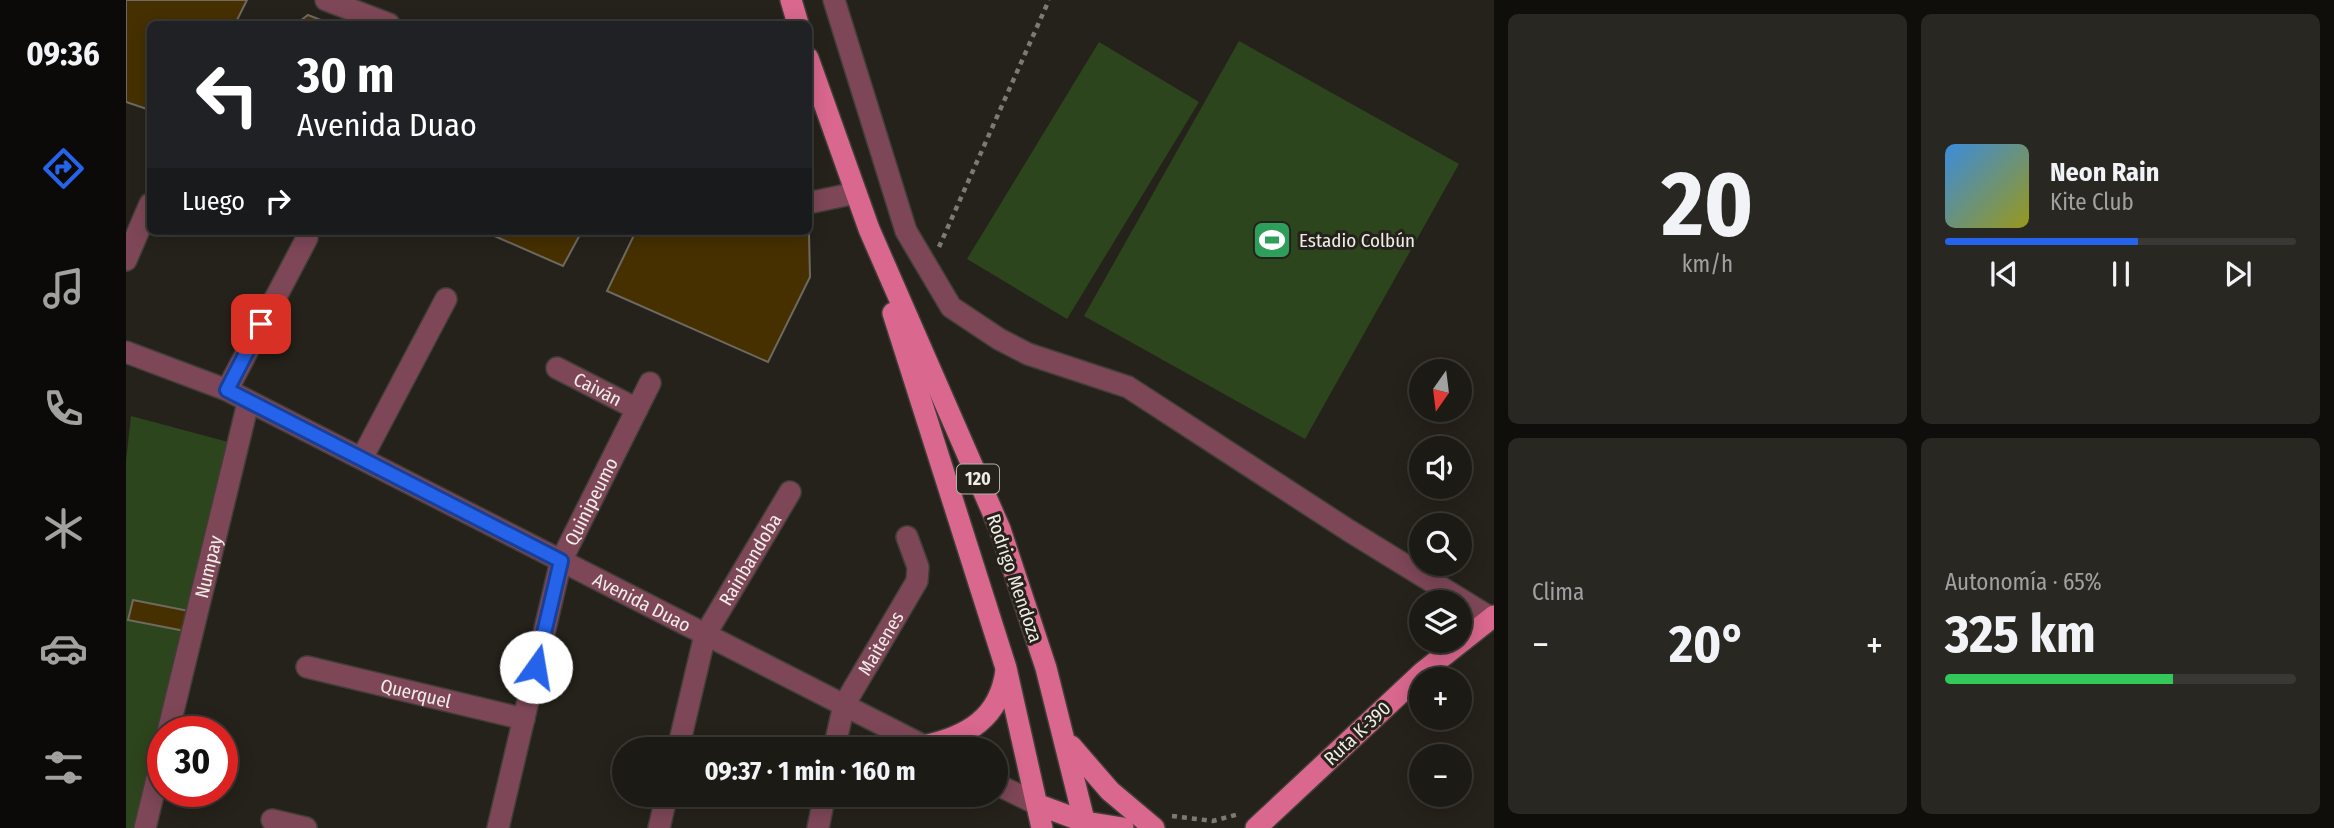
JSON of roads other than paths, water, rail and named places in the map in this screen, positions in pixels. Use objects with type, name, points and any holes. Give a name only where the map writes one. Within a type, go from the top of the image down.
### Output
[{"type":"main road","points":[[791,0],[797,21]]},
{"type":"main road","name":"Rodrigo Mendoza","points":[[812,69],[869,229],[1000,529],[1025,599],[1065,738],[1085,825]]},
{"type":"main road","name":"Rodrigo Mendoza","points":[[869,229],[913,382],[1006,668],[1038,805]]},
{"type":"main road","name":"Ruta K-390","points":[[1251,820],[1423,672],[1493,617]]},
{"type":"main road","points":[[956,737],[965,734],[986,718],[1000,694],[1006,668]]},
{"type":"main road","points":[[1065,738],[1110,791],[1160,821]]},
{"type":"main road","points":[[1038,805],[1085,825],[1123,828]]},
{"type":"main road","name":"120","points":[[1038,805],[1042,828]]},
{"type":"street","points":[[326,0],[381,21]]},
{"type":"street","points":[[834,0],[906,231],[951,307],[999,339],[1028,354],[1128,387],[1348,530],[1493,617]]},
{"type":"street","points":[[812,203],[856,193]]},
{"type":"street","points":[[126,260],[147,211]]},
{"type":"street","points":[[227,390],[307,238]]},
{"type":"street","points":[[362,458],[446,299]]},
{"type":"street","name":"Avenida Duao","points":[[126,352],[227,390],[907,737]]},
{"type":"street","name":"Caiván","points":[[557,368],[637,408]]},
{"type":"street","name":"Quinipeumo","points":[[498,828],[561,561],[650,383]]},
{"type":"street","name":"Numpay","points":[[172,716],[248,403]]},
{"type":"street","name":"Rainbandoba","points":[[681,737],[705,635],[790,492]]},
{"type":"street","name":"Maitenes","points":[[837,737],[844,705],[917,581],[918,567],[907,537]]},
{"type":"street","name":"Querquel","points":[[307,667],[524,719]]},
{"type":"street","points":[[1008,790],[1038,805]]},
{"type":"street","points":[[145,828],[150,807]]},
{"type":"street","points":[[659,828],[664,807]]},
{"type":"street","points":[[818,828],[822,807]]},
{"type":"street","points":[[272,820],[306,828]]},
{"type":"place","name":"Estadio Colbún","points":[[1272,240]]}]
